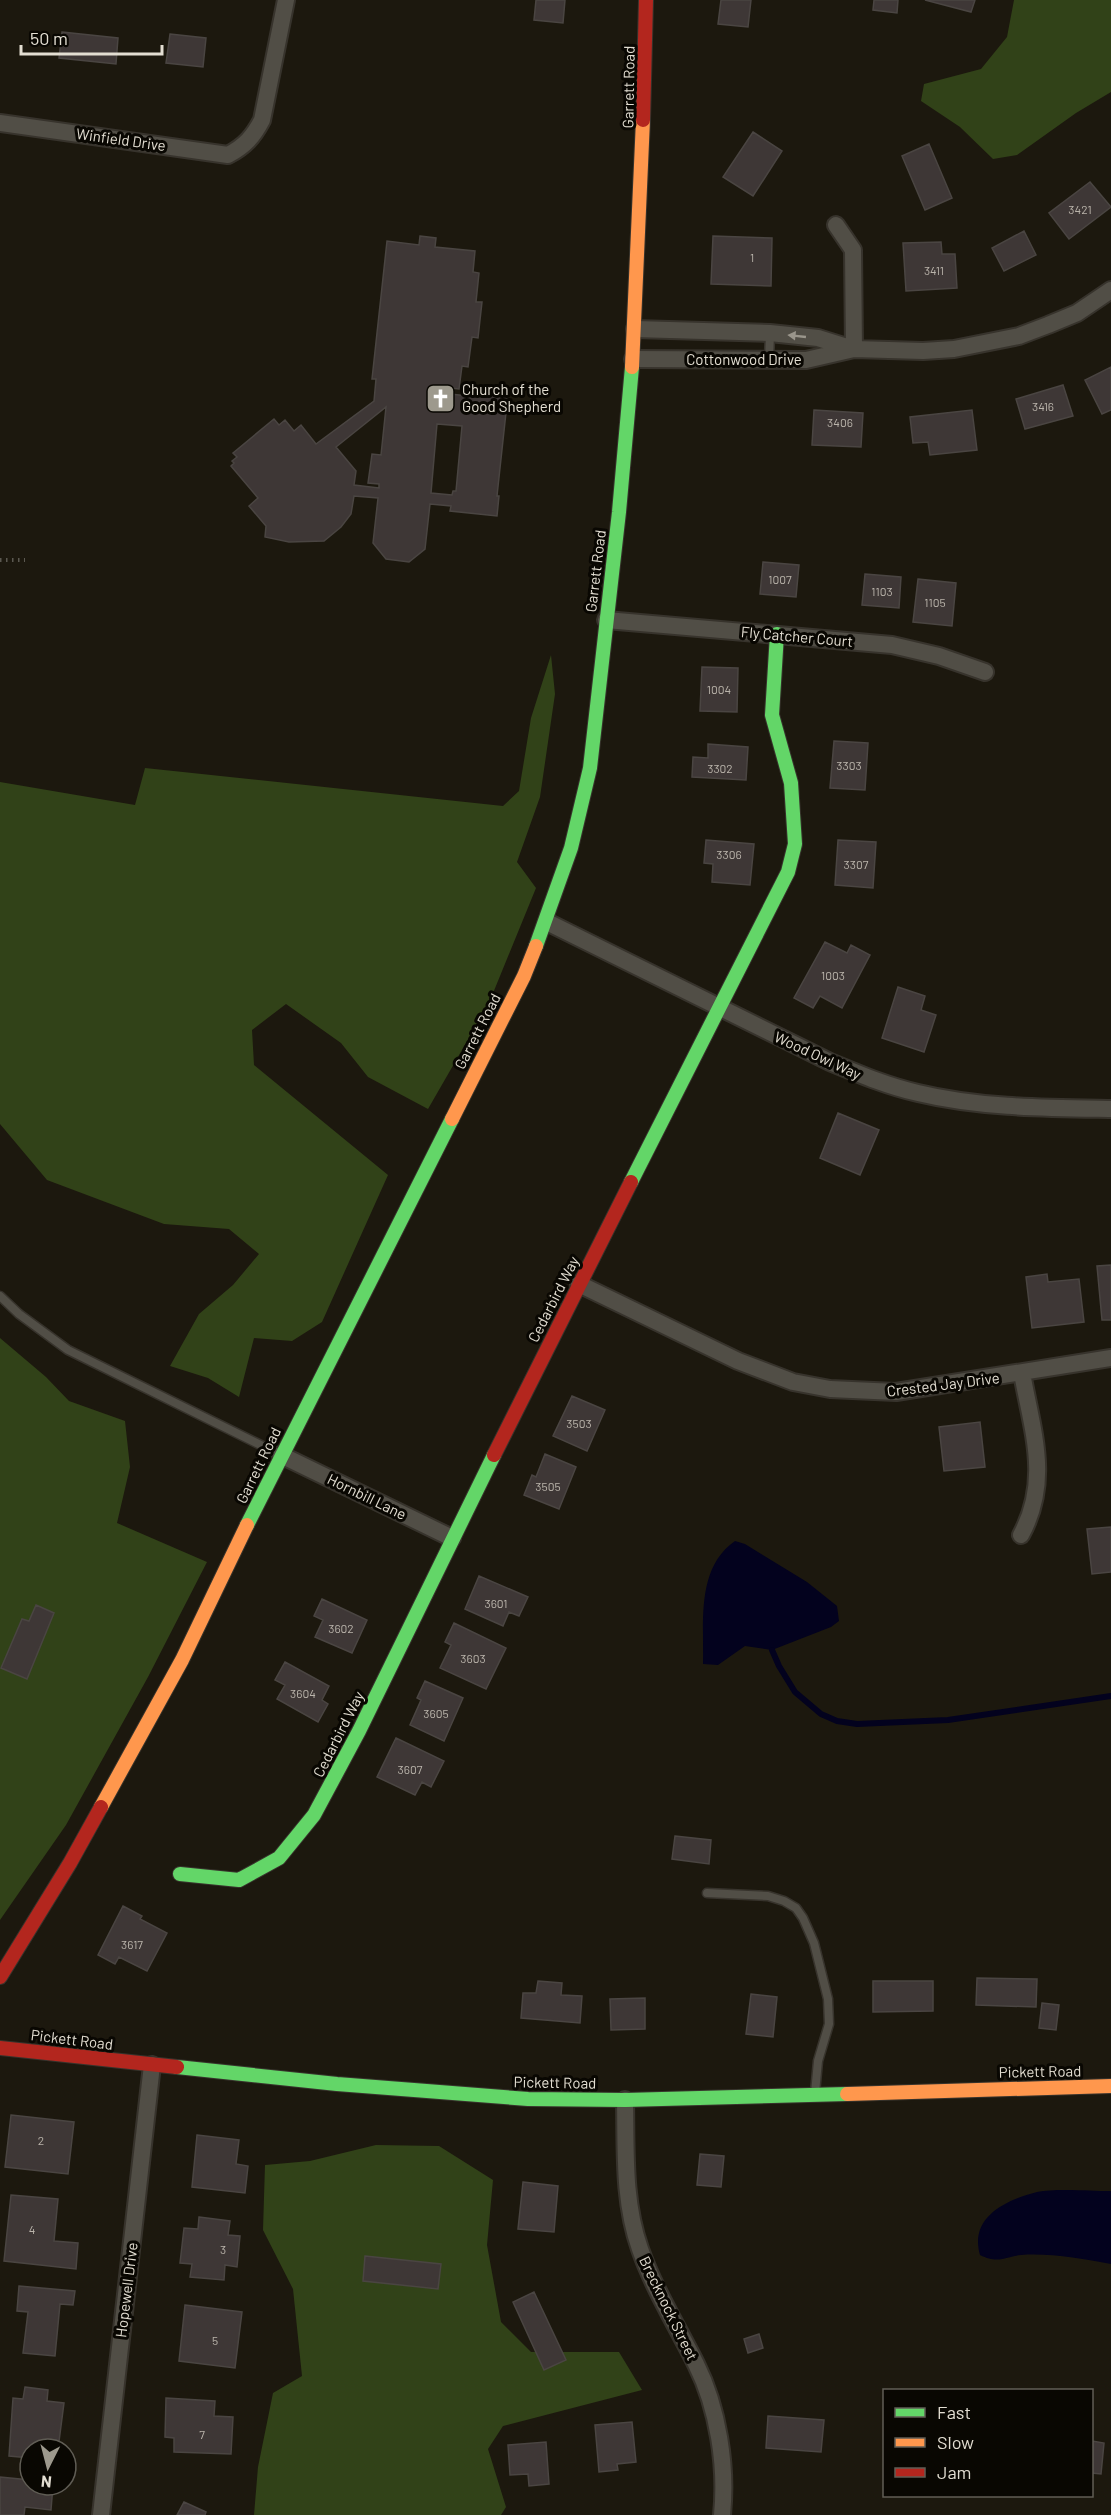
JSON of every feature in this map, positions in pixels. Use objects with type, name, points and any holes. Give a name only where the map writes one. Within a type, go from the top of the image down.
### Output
[{"type":"street","name":"Winfield Drive","points":[[0,123],[228,154],[241,148],[252,138],[262,120],[286,0]]},
{"type":"street","name":"Garrett Road","points":[[0,1977],[79,1846],[182,1660],[281,1455],[524,976],[547,922],[571,854],[582,814],[592,749],[633,359],[643,167],[646,0]]},
{"type":"street","points":[[836,225],[853,250],[854,349]]},
{"type":"street","name":"Cottonwood Drive","points":[[633,359],[806,360],[854,349],[954,350],[1019,336],[1077,313],[1111,290]]},
{"type":"street","name":"Cottonwood Drive","points":[[635,329],[770,333],[818,338],[854,349]]},
{"type":"street","name":"Fly Catcher Court","points":[[606,620],[892,645],[939,656],[984,672]]},
{"type":"street","name":"Cedarbird Way","points":[[180,1874],[239,1880],[279,1858],[314,1815],[364,1721],[452,1538],[788,872],[795,844],[790,783],[772,715],[777,634]]},
{"type":"street","name":"Wood Owl Way","points":[[547,922],[830,1062],[869,1079],[918,1093],[964,1101],[1059,1108],[1111,1108]]},
{"type":"street","name":"Crested Jay Drive","points":[[579,1284],[738,1361],[793,1382],[851,1391],[896,1392],[1111,1358]]},
{"type":"street","points":[[1021,1534],[1031,1515],[1037,1493],[1038,1461],[1022,1373]]},
{"type":"street","name":"Hornbill Lane","points":[[281,1455],[452,1538]]},
{"type":"street","name":"Pickett Road","points":[[0,2048],[428,2093],[528,2098],[625,2100],[1111,2086]]},
{"type":"street","name":"Hopewell Drive","points":[[101,2515],[152,2065]]},
{"type":"street","name":"Brecknock Street","points":[[625,2100],[628,2211],[650,2275],[697,2365],[708,2394],[716,2423],[721,2462],[722,2515]]},
{"type":"lane","points":[[770,333],[770,360]]},
{"type":"lane","points":[[0,1296],[19,1314],[68,1350],[281,1455]]},
{"type":"lane","points":[[707,1893],[744,1893],[784,1901],[796,1908],[808,1928],[825,1982],[829,2013],[829,2024],[818,2061],[815,2094]]},
{"type":"path","points":[[0,560],[25,560]]},
{"type":"green space","points":[[1014,0],[1111,0],[1111,92],[1076,113],[1017,155],[993,159],[960,127],[921,101],[924,84],[981,69],[1007,37]]},
{"type":"green space","points":[[551,655],[555,694],[540,797],[517,862],[536,888],[489,1003],[428,1109],[368,1077],[341,1043],[286,1004],[252,1030],[254,1065],[388,1175],[322,1322],[292,1341],[254,1338],[239,1397],[208,1378],[170,1366],[199,1314],[233,1285],[259,1254],[229,1229],[164,1224],[47,1180],[0,1124],[0,782],[135,805],[145,768],[503,806],[519,791],[531,718]]},
{"type":"green space","points":[[0,1338],[46,1377],[69,1401],[125,1421],[130,1467],[117,1523],[207,1562],[148,1677],[66,1825],[0,1920]]},
{"type":"green space","points":[[376,2145],[439,2146],[493,2180],[487,2245],[501,2322],[531,2352],[619,2352],[642,2390],[503,2426],[488,2449],[506,2507],[501,2515],[254,2515],[258,2467],[273,2393],[302,2376],[293,2289],[263,2230],[265,2165],[310,2161]]},
{"type":"water","points":[[735,1541],[745,1544],[807,1582],[837,1606],[839,1621],[831,1627],[772,1650],[745,1646],[718,1665],[703,1664],[703,1614],[708,1581],[722,1552]]},
{"type":"water","points":[[1111,2191],[1111,2264],[1044,2255],[1021,2255],[996,2259],[980,2255],[978,2242],[980,2230],[985,2220],[1002,2205],[1037,2192]]},
{"type":"building","points":[[536,0],[565,0],[563,23],[534,20]]},
{"type":"building","points":[[721,0],[751,0],[748,27],[718,24]]},
{"type":"building","points":[[874,0],[898,0],[897,13],[873,10]]},
{"type":"building","points":[[925,0],[975,0],[971,12]]},
{"type":"building","points":[[62,32],[118,38],[116,64],[59,58]]},
{"type":"building","points":[[170,34],[206,38],[203,67],[166,63]]},
{"type":"building","points":[[753,132],[782,151],[753,196],[723,177]]},
{"type":"building","points":[[929,144],[952,198],[925,210],[902,156]]},
{"type":"building","points":[[1090,182],[1111,207],[1069,239],[1049,213]]},
{"type":"building","points":[[1024,231],[1036,255],[1004,271],[992,248]]},
{"type":"building","name":"Church of the Good Shepherd","points":[[420,236],[436,238],[435,247],[475,251],[473,272],[479,273],[476,302],[482,302],[478,338],[472,337],[468,367],[462,366],[459,389],[440,387],[440,393],[469,396],[470,390],[508,394],[497,516],[450,511],[451,506],[430,504],[425,549],[409,562],[386,559],[373,543],[378,498],[354,496],[351,514],[341,527],[324,541],[289,542],[265,537],[266,526],[249,506],[258,498],[231,466],[234,463],[232,461],[237,457],[233,453],[274,419],[279,425],[285,420],[294,431],[301,425],[316,444],[374,401],[376,379],[372,379],[387,241],[419,245]],"holes":[[[386,407],[381,455],[372,454],[368,483],[379,484],[379,488],[354,485],[356,471],[336,447]],[[437,424],[462,426],[456,491],[453,491],[452,495],[431,493]]]},
{"type":"building","points":[[713,236],[772,238],[771,286],[711,284]]},
{"type":"building","points":[[941,242],[942,254],[955,254],[957,288],[906,291],[903,243]]},
{"type":"building","points":[[1111,367],[1111,410],[1102,414],[1085,380]]},
{"type":"building","points":[[1063,385],[1073,416],[1025,429],[1016,399]]},
{"type":"building","points":[[814,410],[863,413],[861,447],[812,445]]},
{"type":"building","points":[[972,410],[977,450],[930,455],[928,442],[913,443],[910,417]]},
{"type":"building","points":[[763,562],[799,565],[796,597],[760,594]]},
{"type":"building","points":[[865,574],[901,577],[899,608],[862,605]]},
{"type":"building","points":[[918,579],[956,583],[952,626],[913,622]]},
{"type":"building","points":[[702,667],[738,668],[737,712],[700,711]]},
{"type":"building","points":[[834,741],[868,743],[865,790],[830,788]]},
{"type":"building","points":[[708,744],[748,747],[746,780],[692,777],[693,757],[708,758]]},
{"type":"building","points":[[706,840],[754,844],[750,885],[712,882],[713,864],[704,863]]},
{"type":"building","points":[[838,840],[876,842],[873,888],[835,885]]},
{"type":"building","points":[[825,942],[847,953],[851,945],[870,955],[842,1008],[820,996],[813,1008],[794,998]]},
{"type":"building","points":[[898,987],[925,996],[921,1010],[936,1015],[924,1052],[882,1038]]},
{"type":"building","points":[[838,1113],[879,1130],[860,1175],[820,1158]]},
{"type":"building","points":[[1111,1265],[1111,1320],[1102,1320],[1097,1266]]},
{"type":"building","points":[[1047,1274],[1048,1282],[1079,1279],[1084,1322],[1032,1328],[1026,1277]]},
{"type":"building","points":[[572,1396],[605,1410],[587,1451],[553,1436]]},
{"type":"building","points":[[980,1422],[985,1467],[944,1471],[939,1427]]},
{"type":"building","points":[[545,1454],[576,1467],[559,1509],[524,1495],[532,1475],[536,1477]]},
{"type":"building","points":[[1111,1527],[1111,1572],[1092,1574],[1087,1529]]},
{"type":"building","points":[[479,1576],[528,1597],[519,1616],[509,1612],[503,1626],[465,1609]]},
{"type":"building","points":[[322,1599],[367,1620],[352,1653],[315,1637],[323,1620],[314,1616]]},
{"type":"building","points":[[36,1605],[54,1613],[27,1679],[1,1668],[22,1619],[29,1621]]},
{"type":"building","points":[[454,1623],[506,1648],[486,1689],[440,1668],[451,1645],[445,1642]]},
{"type":"building","points":[[285,1662],[329,1686],[322,1700],[328,1704],[318,1722],[277,1699],[285,1685],[275,1680]]},
{"type":"building","points":[[425,1681],[463,1698],[444,1741],[410,1725],[421,1700],[417,1698]]},
{"type":"building","points":[[396,1738],[444,1761],[431,1787],[422,1782],[415,1795],[377,1777]]},
{"type":"building","points":[[675,1836],[711,1840],[709,1864],[672,1859]]},
{"type":"building","points":[[123,1906],[142,1916],[140,1919],[167,1933],[147,1971],[119,1957],[115,1964],[98,1955]]},
{"type":"building","points":[[977,1978],[1037,1979],[1036,2007],[976,2005]]},
{"type":"building","points":[[538,1981],[562,1983],[561,1995],[582,1996],[580,2023],[521,2018],[523,1993],[536,1993]]},
{"type":"building","points":[[873,1981],[933,1981],[933,2011],[873,2012]]},
{"type":"building","points":[[751,1994],[777,1997],[773,2037],[746,2034]]},
{"type":"building","points":[[645,1998],[645,2029],[611,2030],[610,1999]]},
{"type":"building","points":[[1042,2003],[1059,2005],[1056,2030],[1039,2028]]},
{"type":"building","points":[[11,2115],[74,2122],[68,2174],[5,2167]]},
{"type":"building","points":[[197,2135],[239,2140],[236,2164],[248,2166],[245,2193],[192,2187]]},
{"type":"building","points":[[700,2154],[724,2156],[721,2187],[697,2185]]},
{"type":"building","points":[[523,2182],[558,2186],[554,2232],[518,2229]]},
{"type":"building","points":[[11,2195],[58,2199],[54,2241],[78,2243],[76,2269],[4,2261]]},
{"type":"building","points":[[199,2217],[230,2221],[228,2235],[240,2236],[237,2267],[225,2265],[224,2280],[190,2277],[192,2264],[180,2263],[184,2228],[198,2229]]},
{"type":"building","points":[[365,2256],[441,2264],[438,2289],[363,2281]]},
{"type":"building","points":[[19,2286],[75,2291],[73,2305],[60,2304],[55,2356],[23,2353],[28,2312],[17,2311]]},
{"type":"building","points":[[534,2292],[566,2360],[544,2370],[513,2302]]},
{"type":"building","points":[[185,2305],[242,2312],[235,2368],[179,2361]]},
{"type":"building","points":[[759,2334],[763,2348],[748,2353],[744,2339]]},
{"type":"building","points":[[25,2387],[48,2390],[47,2401],[64,2403],[60,2437],[18,2437],[18,2457],[9,2456],[13,2398],[23,2399]]},
{"type":"building","points":[[166,2398],[215,2401],[214,2416],[233,2417],[231,2454],[174,2452],[174,2438],[165,2437]]},
{"type":"building","points":[[768,2416],[824,2420],[821,2452],[766,2448]]},
{"type":"building","points":[[632,2422],[636,2462],[617,2464],[618,2470],[599,2472],[595,2425]]},
{"type":"building","points":[[1093,2441],[1104,2443],[1101,2474],[1093,2473]]},
{"type":"building","points":[[546,2442],[549,2484],[529,2486],[528,2474],[510,2475],[508,2445]]},
{"type":"building","points":[[0,2477],[18,2479],[18,2497],[52,2497],[51,2510],[25,2507],[24,2515],[0,2515]]},
{"type":"building","points":[[184,2502],[206,2512],[205,2515],[177,2515]]},
{"type":"waterway","points":[[772,1650],[795,1692],[821,1714],[837,1721],[857,1724],[948,1720],[1111,1696]]},
{"type":"traffic: fast","points":[[536,946],[571,848],[590,768],[619,512],[632,367]]},
{"type":"traffic: fast","points":[[631,1182],[788,872],[795,844],[791,783],[772,715],[777,634]]},
{"type":"traffic: fast","points":[[247,1525],[452,1119]]},
{"type":"traffic: fast","points":[[180,1874],[239,1880],[279,1858],[314,1815],[359,1731],[494,1455]]},
{"type":"traffic: fast","points":[[177,2067],[337,2084],[528,2099],[625,2100],[847,2094]]},
{"type":"traffic: slow","points":[[632,367],[643,120]]},
{"type":"traffic: slow","points":[[452,1119],[524,976],[536,946]]},
{"type":"traffic: slow","points":[[101,1807],[182,1660],[247,1525]]},
{"type":"traffic: slow","points":[[847,2094],[1111,2086]]},
{"type":"traffic: jam","points":[[643,120],[646,0]]},
{"type":"traffic: jam","points":[[494,1455],[631,1182]]},
{"type":"traffic: jam","points":[[0,1977],[70,1863],[101,1807]]},
{"type":"traffic: jam","points":[[0,2048],[177,2067]]},
{"type":"place","name":"Church of the Good Shepherd","points":[[441,398]]}]
